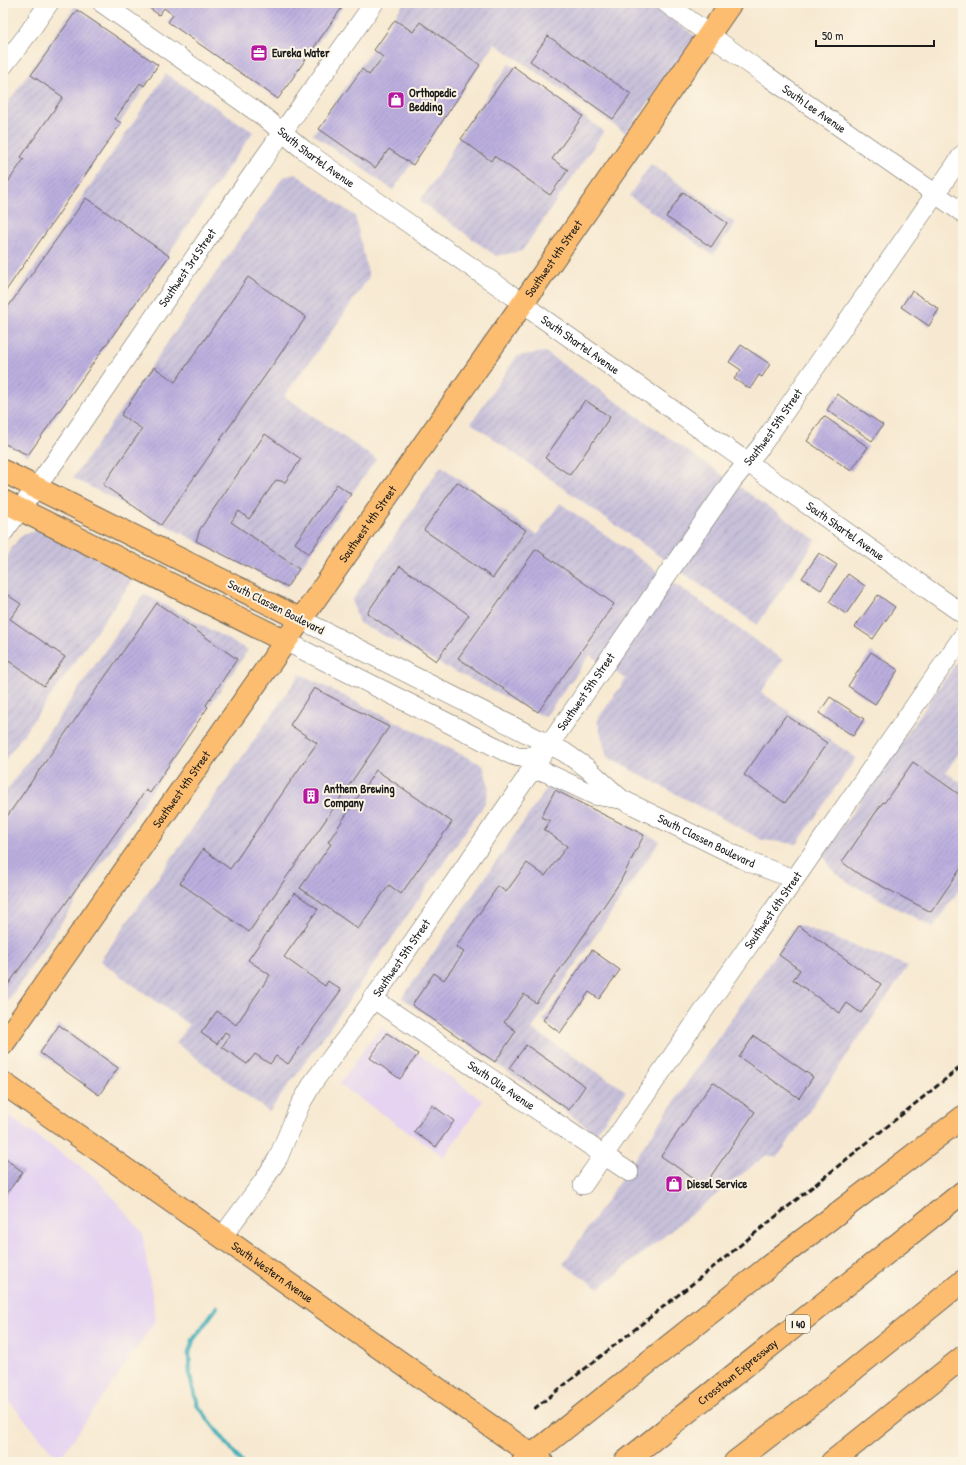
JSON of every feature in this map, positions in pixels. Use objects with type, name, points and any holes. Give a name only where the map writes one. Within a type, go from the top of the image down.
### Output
[{"type":"main road","name":"Southwest 4th Street","points":[[3,1044],[523,303],[731,3]]},
{"type":"main road","name":"South Classen Boulevard","points":[[3,471],[300,620]]},
{"type":"main road","points":[[12,505],[285,641]]},
{"type":"main road","name":"South Western Avenue","points":[[3,1083],[222,1237],[534,1460]]},
{"type":"main road","points":[[534,1460],[783,1255],[963,1117]]},
{"type":"main road","name":"Crosstown Expressway","points":[[625,1462],[963,1192]]},
{"type":"main road","points":[[735,1462],[825,1393],[963,1281]]},
{"type":"main road","points":[[832,1462],[963,1357]]},
{"type":"street","points":[[3,66],[49,3]]},
{"type":"street","name":"South Shartel Avenue","points":[[102,3],[264,117],[329,168],[523,303],[535,313],[963,614]]},
{"type":"street","name":"Southwest 3rd Street","points":[[3,533],[12,505],[36,488],[224,216],[374,3]]},
{"type":"street","name":"South Lee Avenue","points":[[666,3],[963,213]]},
{"type":"street","name":"Southwest 5th Street","points":[[222,1237],[278,1158],[300,1105],[314,1081],[349,1034],[372,998],[723,494],[765,440],[963,154]]},
{"type":"street","name":"South Classen Boulevard","points":[[300,620],[580,762],[621,799],[749,862],[794,879]]},
{"type":"street","name":"Southwest 6th Street","points":[[583,1185],[963,636]]},
{"type":"street","points":[[285,641],[518,757],[524,759],[530,757],[549,745]]},
{"type":"street","name":"South Classen Boulevard","points":[[528,774],[538,771],[544,772],[594,795],[621,799]]},
{"type":"street","name":"South Olie Avenue","points":[[372,998],[629,1172]]},
{"type":"shaded area","points":[[404,3],[648,3],[697,37],[626,133],[495,44],[393,190],[313,134]]},
{"type":"shaded area","points":[[75,6],[158,68],[3,291],[3,110]]},
{"type":"shaded area","points":[[509,64],[604,131],[522,251],[496,256],[420,201],[443,167],[457,140]]},
{"type":"shaded area","points":[[166,74],[253,132],[28,455],[3,443],[3,314]]},
{"type":"shaded area","points":[[651,164],[735,223],[713,255],[629,196]]},
{"type":"shaded area","points":[[296,174],[355,216],[369,277],[328,337],[284,396],[376,459],[287,587],[73,478],[283,177]]},
{"type":"shaded area","points":[[545,352],[816,540],[757,625],[471,423],[517,356]]},
{"type":"shaded area","points":[[441,466],[537,535],[560,503],[783,660],[761,692],[856,758],[797,844],[762,840],[607,757],[597,720],[626,679],[590,655],[545,717],[359,623],[352,601]]},
{"type":"shaded area","points":[[46,531],[129,575],[131,581],[3,763],[3,561],[19,538],[27,533]]},
{"type":"shaded area","points":[[144,594],[248,650],[3,1008],[3,795],[37,749]]},
{"type":"shaded area","points":[[963,653],[963,747],[946,772],[963,785],[963,884],[933,927],[851,884],[834,872],[823,855]]},
{"type":"shaded area","points":[[300,674],[483,765],[489,787],[485,803],[334,1022],[269,1112],[176,1043],[189,1025],[100,961]]},
{"type":"shaded area","points":[[549,785],[660,841],[532,1029],[626,1091],[596,1133],[402,998]]},
{"type":"shaded area","points":[[796,924],[908,966],[777,1158],[766,1155],[599,1288],[563,1264]]},
{"type":"shaded area","points":[[381,1027],[483,1101],[444,1157],[339,1084]]},
{"type":"shaded area","points":[[3,1112],[96,1178],[142,1232],[156,1320],[59,1460],[3,1394]]},
{"type":"building","name":"Eureka Water","points":[[142,3],[345,3],[278,99],[168,22],[173,15],[164,8],[159,15]]},
{"type":"building","points":[[77,10],[158,65],[144,86],[140,83],[115,119],[121,123],[3,295],[3,189],[24,159],[21,157],[63,97],[31,75]]},
{"type":"building","name":"Orthopedic Bedding","points":[[395,20],[413,32],[420,22],[480,65],[413,165],[389,149],[375,168],[319,129],[362,69],[369,75],[383,57],[374,50]]},
{"type":"building","points":[[548,36],[631,94],[613,119],[530,61]]},
{"type":"building","points":[[513,66],[583,116],[552,159],[568,170],[550,195],[494,156],[491,161],[461,139]]},
{"type":"building","points":[[683,192],[727,223],[711,247],[666,217]]},
{"type":"building","points":[[86,198],[169,256],[28,455],[3,443],[3,314]]},
{"type":"building","points":[[248,277],[306,317],[161,525],[103,485],[142,429],[121,415],[154,367],[175,382]]},
{"type":"building","points":[[912,291],[939,309],[929,326],[901,307]]},
{"type":"building","points":[[741,345],[770,364],[762,377],[759,375],[750,389],[734,379],[741,370],[729,362]]},
{"type":"building","points":[[837,394],[883,425],[872,441],[827,410]]},
{"type":"building","points":[[585,400],[610,417],[570,475],[545,458]]},
{"type":"building","points":[[824,416],[868,447],[851,471],[807,441]]},
{"type":"building","points":[[265,434],[301,459],[285,482],[276,480],[249,519],[239,511],[231,522],[299,569],[287,587],[196,541],[200,529]]},
{"type":"building","points":[[457,482],[526,530],[493,578],[424,530]]},
{"type":"building","points":[[337,484],[351,494],[309,554],[295,543]]},
{"type":"building","points":[[536,549],[614,604],[538,712],[458,658]]},
{"type":"building","points":[[819,553],[837,565],[821,590],[802,578]]},
{"type":"building","points":[[400,566],[469,615],[436,661],[367,613]]},
{"type":"building","points":[[848,574],[865,586],[846,614],[829,602]]},
{"type":"building","points":[[3,592],[21,604],[10,619],[65,657],[44,686],[3,657]]},
{"type":"building","points":[[878,595],[895,607],[873,639],[855,627]]},
{"type":"building","points":[[157,603],[237,659],[206,705],[208,707],[150,793],[146,790],[3,992],[3,822]]},
{"type":"building","points":[[871,652],[898,670],[875,704],[848,686]]},
{"type":"building","name":"Anthem Brewing Company","points":[[314,688],[389,727],[249,932],[180,883],[203,849],[230,869],[317,743],[290,725]]},
{"type":"building","points":[[830,697],[864,719],[853,736],[819,713]]},
{"type":"building","points":[[786,715],[827,743],[785,803],[744,775]]},
{"type":"building","points":[[913,762],[963,797],[963,865],[931,912],[857,873],[842,862],[883,802],[884,803]]},
{"type":"building","points":[[376,770],[452,822],[401,894],[389,885],[358,929],[300,888],[331,844],[328,842]]},
{"type":"building","points":[[555,790],[644,835],[620,882],[536,1003],[524,994],[504,1022],[516,1031],[495,1062],[412,1005],[434,973],[444,980],[464,952],[456,947],[498,886],[506,892],[527,863],[545,876],[567,846],[544,830],[550,821],[541,817]]},
{"type":"building","points":[[295,893],[318,909],[284,957],[325,986],[328,981],[341,990],[288,1064],[276,1056],[270,1064],[255,1054],[247,1064],[222,1047],[230,1035],[225,1032],[217,1044],[201,1033],[217,1011],[236,1025],[270,975],[248,960]]},
{"type":"building","points":[[799,926],[881,984],[861,1013],[847,1003],[840,1013],[793,980],[800,970],[779,955]]},
{"type":"building","points":[[592,950],[620,970],[599,999],[589,992],[560,1033],[543,1020]]},
{"type":"building","points":[[59,1025],[118,1068],[99,1095],[40,1053]]},
{"type":"building","points":[[387,1033],[418,1054],[400,1079],[370,1058]]},
{"type":"building","points":[[754,1036],[813,1077],[799,1098],[739,1057]]},
{"type":"building","points":[[526,1045],[585,1086],[569,1110],[509,1068]]},
{"type":"building","points":[[713,1082],[755,1112],[704,1186],[661,1156]]},
{"type":"building","points":[[432,1105],[454,1121],[436,1147],[414,1132]]},
{"type":"building","points":[[3,1157],[23,1172],[3,1198]]},
{"type":"waterway","points":[[217,1307],[193,1340],[189,1353],[190,1377],[198,1406],[241,1462]]},
{"type":"railway","points":[[534,1409],[701,1277],[963,1065]]},
{"type":"place","name":"Eureka Water","points":[[259,53]]},
{"type":"place","name":"Orthopedic Bedding","points":[[396,100]]},
{"type":"place","name":"Anthem Brewing Company","points":[[311,796]]},
{"type":"place","name":"Diesel Service","points":[[674,1184]]}]
